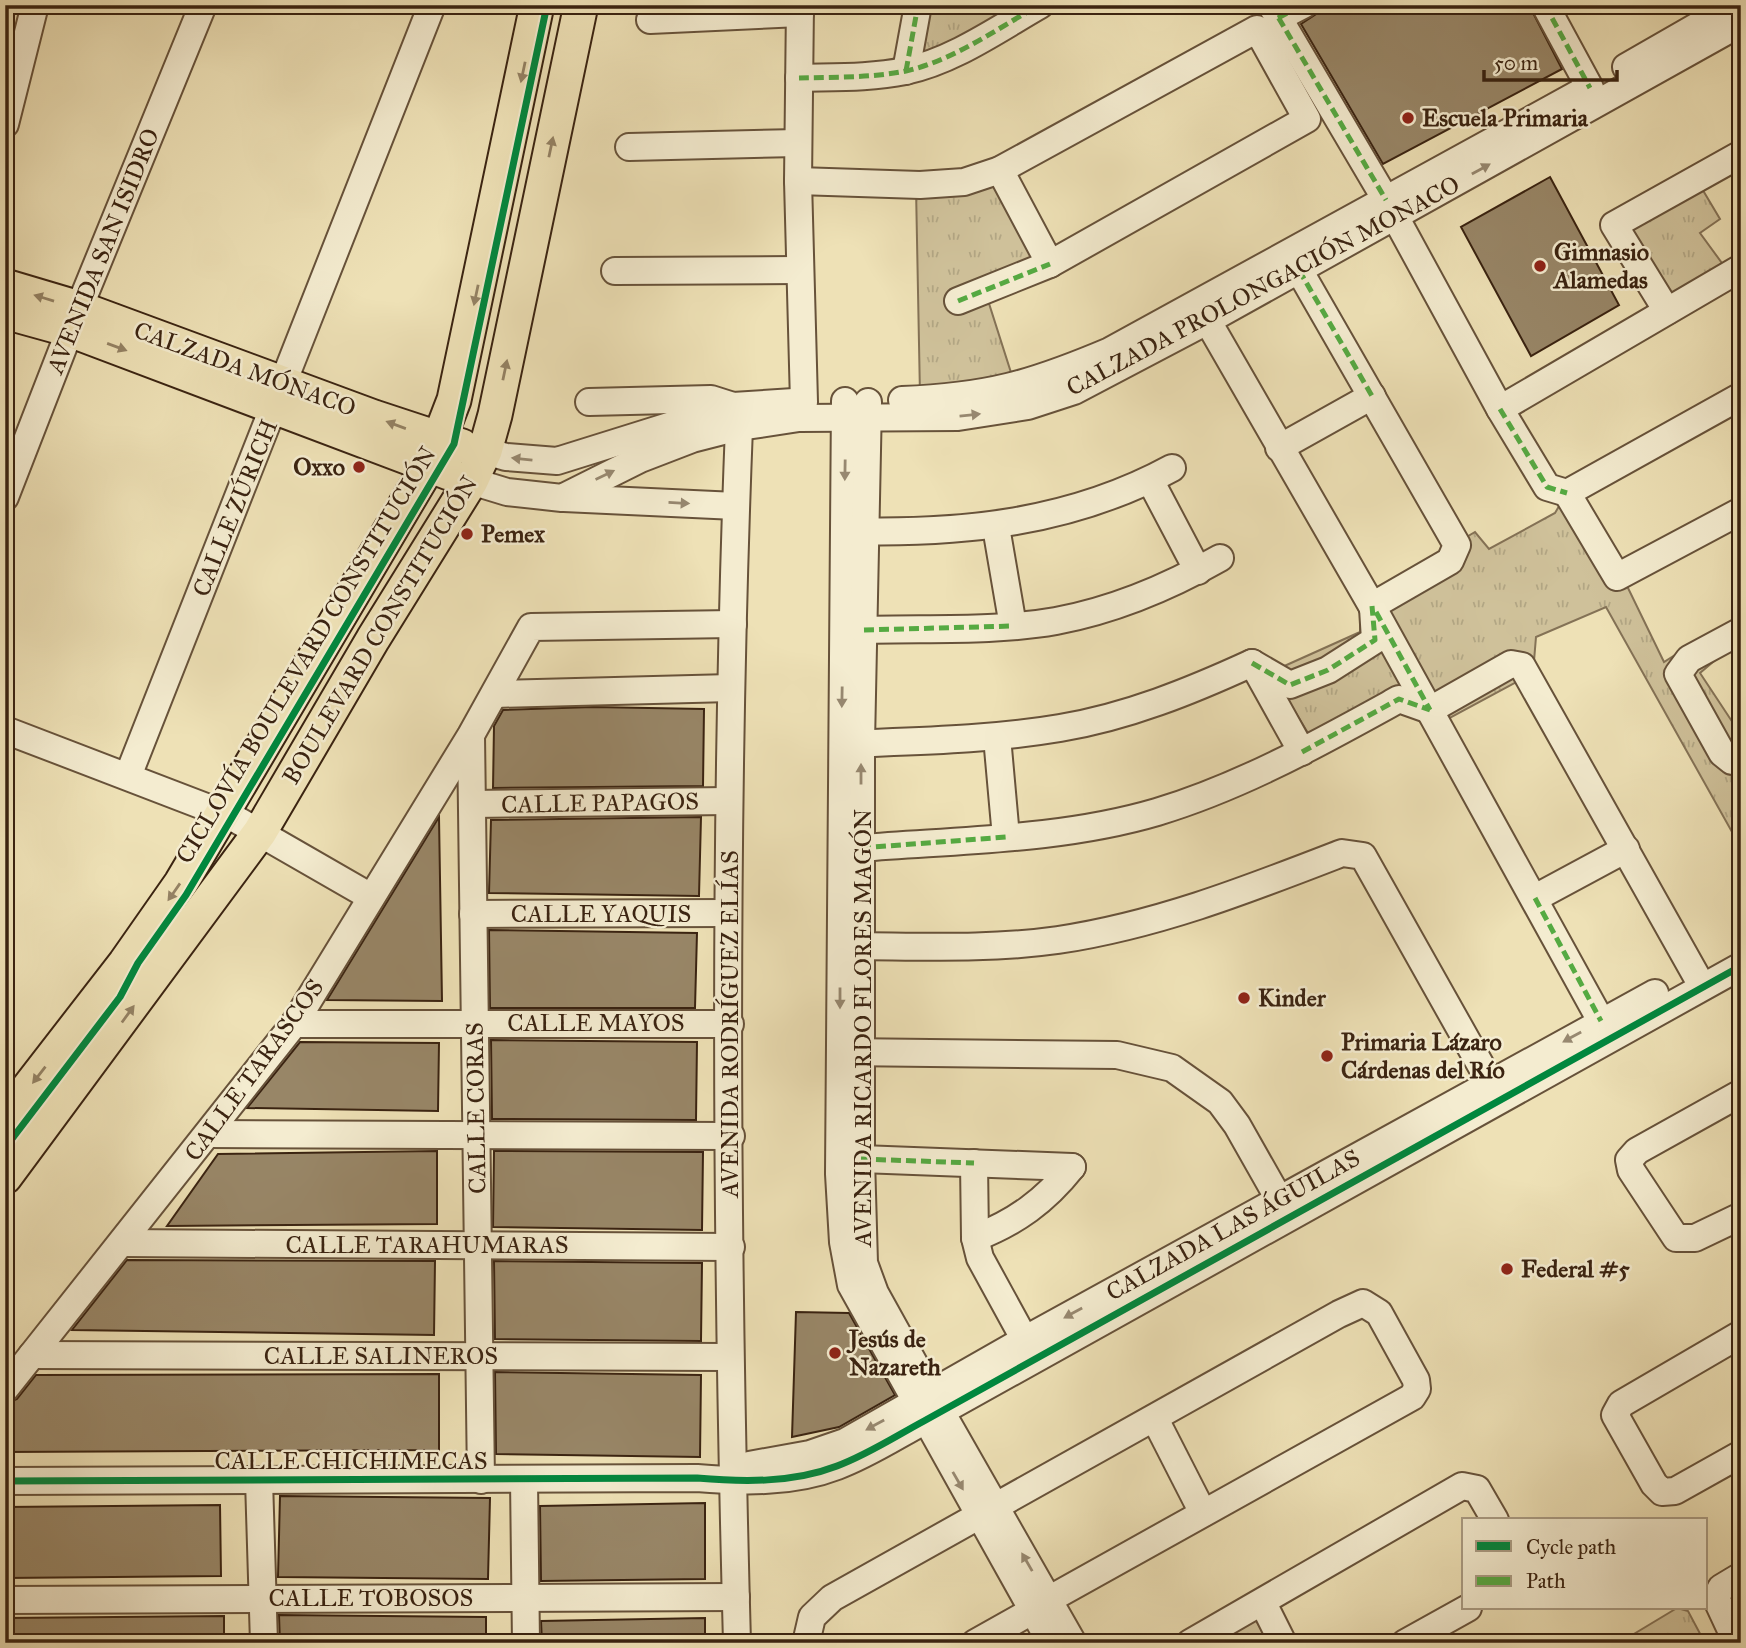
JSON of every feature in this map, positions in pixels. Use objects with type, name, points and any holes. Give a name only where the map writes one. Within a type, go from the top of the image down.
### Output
[{"type":"main road","name":"BOULEVARD CONSTITUCIÓN","points":[[5,1118],[125,963],[224,814],[435,453],[454,400],[537,5]]},
{"type":"main road","name":"BOULEVARD CONSTITUCIÓN","points":[[5,1177],[88,1069],[260,831],[373,639],[471,481],[485,452],[581,5]]},
{"type":"main road","name":"CALZADA MÓNACO","points":[[5,286],[74,319],[435,453],[471,481]]},
{"type":"main road","name":"CALZADA MÓNACO","points":[[5,312],[74,319]]},
{"type":"main road","name":"CALZADA MÓNACO","points":[[435,453],[485,452]]},
{"type":"main road","points":[[88,1069],[75,1059],[72,1048],[125,963]]},
{"type":"street","points":[[5,124],[35,5]]},
{"type":"street","name":"AVENIDA SAN ISIDRO","points":[[5,497],[74,319],[204,5]]},
{"type":"street","name":"CALLE ZÚRICH","points":[[128,776],[432,5]]},
{"type":"street","points":[[906,71],[918,5]]},
{"type":"street","points":[[798,181],[920,184],[964,182],[1000,170],[1269,17],[1303,5]]},
{"type":"street","points":[[1545,5],[1590,88]]},
{"type":"street","name":"CALZADA PROLONGACIÓN MONACO","points":[[485,452],[506,457],[557,461],[736,417],[802,410],[857,409],[974,395],[1044,379],[1299,270],[1390,208],[1734,5]]},
{"type":"street","points":[[799,78],[857,77],[906,71],[942,59],[1033,7]]},
{"type":"street","points":[[650,20],[800,9],[798,181],[802,410]]},
{"type":"street","points":[[958,301],[1050,264],[1307,119],[1269,17]]},
{"type":"street","points":[[1269,17],[1390,208],[1500,409],[1547,487],[1567,493],[1617,577],[1741,511]]},
{"type":"street","name":"CALZADA PROLONGACIÓN MONACO","points":[[1203,313],[1390,208],[1741,23]]},
{"type":"street","points":[[629,147],[798,143]]},
{"type":"street","points":[[1667,311],[1614,225],[1741,153]]},
{"type":"street","points":[[1000,170],[1050,264]]},
{"type":"street","points":[[1500,409],[1741,268]]},
{"type":"street","points":[[615,271],[799,270]]},
{"type":"street","points":[[1299,270],[1455,538],[1456,550],[1450,561],[1372,606]]},
{"type":"street","points":[[1203,313],[1372,606],[1601,1021]]},
{"type":"street","points":[[1279,448],[1371,396]]},
{"type":"street","points":[[1567,493],[1741,396]]},
{"type":"street","points":[[589,402],[711,399],[736,417]]},
{"type":"street","name":"AVENIDA RICARDO FLORES MAGÓN","points":[[857,409],[851,744],[850,1052],[839,1174],[846,1264],[851,1285],[928,1407],[1040,1605],[1073,1643]]},
{"type":"street","name":"CALZADA PROLONGACIÓN MONACO","points":[[562,498],[640,459],[692,439],[736,417]]},
{"type":"street","name":"AVENIDA RODRÍGUEZ ELÍAS","points":[[736,417],[728,913],[730,1357],[737,1643]]},
{"type":"street","points":[[854,531],[996,527],[1082,507],[1161,474],[1209,565],[1150,594],[1103,610],[1056,621],[1013,626],[864,630]]},
{"type":"street","points":[[471,481],[507,492],[562,498],[736,506]]},
{"type":"street","points":[[996,527],[1013,626]]},
{"type":"street","name":"AVENIDA RICARDO FLORES MAGÓN","points":[[851,946],[861,848],[851,744],[864,630],[854,531]]},
{"type":"street","points":[[1252,663],[1290,685],[1328,670],[1375,640],[1372,606]]},
{"type":"street","name":"CALLE TARASCOS","points":[[5,1390],[210,1134],[294,1024],[471,736],[531,627],[733,624]]},
{"type":"street","points":[[1741,631],[1689,659],[1679,670],[1680,682],[1722,752],[1732,761],[1741,760]]},
{"type":"street","points":[[851,744],[997,737],[1063,728],[1128,712],[1191,690],[1252,663]]},
{"type":"street","points":[[1252,663],[1302,752]]},
{"type":"street","points":[[861,848],[1080,829],[1156,812],[1231,786],[1302,752],[1399,699],[1430,710],[1511,664],[1522,666],[1699,979]]},
{"type":"street","points":[[495,694],[732,688]]},
{"type":"street","points":[[5,730],[224,814],[260,831],[371,897]]},
{"type":"street","name":"CALLE CORAS","points":[[471,736],[481,1480]]},
{"type":"street","points":[[997,737],[1006,837]]},
{"type":"street","name":"CALLE PAPAGOS","points":[[472,804],[729,801]]},
{"type":"street","points":[[1535,898],[1626,849]]},
{"type":"street","points":[[851,946],[990,945],[1056,940],[1129,927],[1208,904],[1342,853],[1363,856],[1495,1091]]},
{"type":"street","name":"CALLE YAQUIS","points":[[473,914],[728,913]]},
{"type":"street","name":"CALZADA LAS ÁGUILAS","points":[[732,1475],[785,1478],[829,1469],[928,1407],[1030,1349],[1699,979],[1741,948]]},
{"type":"street","name":"CALZADA LAS ÁGUILAS","points":[[1495,1091],[1601,1021],[1699,979],[1741,966]]},
{"type":"street","name":"CALLE MAYOS","points":[[294,1024],[730,1024]]},
{"type":"street","points":[[850,1052],[1117,1055],[1172,1068],[1220,1102],[1284,1208]]},
{"type":"street","name":"AVENIDA RICARDO FLORES MAGÓN","points":[[850,1052],[861,1159],[864,1264],[928,1407]]},
{"type":"street","points":[[1741,1093],[1637,1151],[1629,1164],[1676,1238],[1690,1240],[1741,1216]]},
{"type":"street","points":[[210,1134],[731,1136]]},
{"type":"street","points":[[861,1159],[1072,1167],[1053,1191],[1029,1211],[1002,1227],[975,1238]]},
{"type":"street","points":[[974,1163],[975,1238],[990,1280],[1030,1349]]},
{"type":"street","name":"CALLE TARAHUMARAS","points":[[122,1242],[731,1247]]},
{"type":"street","points":[[806,1643],[809,1623],[823,1604],[1363,1303],[1379,1313],[1416,1380],[1415,1394],[1407,1401],[975,1643]]},
{"type":"street","points":[[1741,1334],[1621,1404],[1615,1415],[1654,1484],[1662,1492],[1675,1491],[1741,1454]]},
{"type":"street","name":"CALLE SALINEROS","points":[[32,1355],[730,1357]]},
{"type":"street","points":[[1155,1419],[1203,1514]]},
{"type":"street","name":"CALLE CHICHIMECAS","points":[[5,1481],[524,1480],[697,1478],[732,1475]]},
{"type":"street","points":[[259,1480],[264,1643]]},
{"type":"street","points":[[524,1480],[526,1643]]},
{"type":"street","points":[[1189,1643],[1457,1489],[1468,1486],[1477,1489],[1494,1518]]},
{"type":"street","points":[[1737,1643],[1716,1598],[1721,1588],[1741,1576]]},
{"type":"street","name":"CALLE TOBOSOS","points":[[5,1600],[736,1597]]},
{"type":"street","points":[[1262,1603],[1283,1643]]},
{"type":"street","name":"AVENIDA RICARDO FLORES MAGÓN","points":[[1040,1605],[1051,1643]]},
{"type":"street","points":[[1405,1643],[1464,1610]]},
{"type":"green space","points":[[903,5],[1028,5],[903,78]]},
{"type":"green space","points":[[1007,170],[1060,267],[986,294],[1014,382],[920,395],[916,188]]},
{"type":"green space","points":[[1698,182],[1720,219],[1700,233],[1727,270],[1669,306],[1618,227]]},
{"type":"green space","points":[[1575,479],[1664,662],[1706,635],[1720,656],[1700,673],[1741,735],[1741,848],[1606,607],[1536,637],[1533,673],[1446,720],[1396,703],[1317,748],[1271,672],[1360,632],[1360,600],[1475,532],[1489,549],[1555,513]]},
{"type":"green space","points":[[1674,1610],[1684,1610],[1688,1611],[1705,1643],[1619,1643]]},
{"type":"green space","points":[[1253,1615],[1269,1643],[1203,1643]]},
{"type":"building","name":"Escuela Primaria","points":[[1319,5],[1529,5],[1562,69],[1383,164],[1301,24],[1316,14]]},
{"type":"building","name":"Gimnasio Alamedas","points":[[1550,177],[1619,305],[1531,356],[1461,227]]},
{"type":"building","points":[[593,707],[704,709],[703,786],[493,788],[494,726],[503,710]]},
{"type":"building","points":[[439,817],[442,1001],[327,1000]]},
{"type":"building","points":[[701,817],[699,896],[489,893],[491,820]]},
{"type":"building","points":[[489,930],[697,933],[695,1008],[490,1008]]},
{"type":"building","points":[[491,1040],[697,1042],[696,1120],[492,1119]]},
{"type":"building","points":[[300,1042],[439,1043],[438,1111],[247,1108]]},
{"type":"building","points":[[437,1151],[437,1224],[167,1226],[218,1154]]},
{"type":"building","points":[[494,1151],[703,1152],[702,1230],[493,1227]]},
{"type":"building","points":[[127,1260],[435,1261],[434,1335],[72,1330]]},
{"type":"building","points":[[494,1261],[702,1263],[701,1341],[495,1339]]},
{"type":"building","name":"Jesús de Nazareth","points":[[796,1312],[849,1313],[895,1395],[839,1427],[792,1437]]},
{"type":"building","points":[[495,1372],[701,1375],[700,1457],[496,1454]]},
{"type":"building","points":[[439,1374],[439,1450],[5,1452],[5,1404],[17,1399],[36,1375]]},
{"type":"building","points":[[280,1496],[490,1498],[488,1579],[278,1577]]},
{"type":"building","points":[[705,1503],[705,1579],[541,1581],[540,1506]]},
{"type":"building","points":[[220,1505],[221,1576],[5,1578],[5,1507]]},
{"type":"building","points":[[279,1615],[486,1617],[486,1643],[280,1643]]},
{"type":"building","points":[[224,1616],[224,1643],[5,1643],[5,1618]]},
{"type":"building","points":[[705,1618],[705,1643],[542,1643],[541,1621]]},
{"type":"marked path","points":[[906,71],[918,5]]},
{"type":"marked path","points":[[1271,5],[1386,200]]},
{"type":"marked path","points":[[1278,18],[1303,5]]},
{"type":"marked path","points":[[1545,5],[1590,88]]},
{"type":"marked path","points":[[799,78],[852,77],[906,71],[971,45],[1031,10]]},
{"type":"marked path","points":[[958,301],[1050,264]]},
{"type":"marked path","points":[[1299,270],[1372,396]]},
{"type":"marked path","points":[[1500,409],[1547,487],[1567,493]]},
{"type":"marked path","points":[[1252,663],[1290,685],[1328,670],[1375,640],[1372,606]]},
{"type":"marked path","points":[[1376,612],[1430,710]]},
{"type":"marked path","points":[[864,630],[1013,626]]},
{"type":"marked path","points":[[1302,752],[1399,699],[1430,710]]},
{"type":"marked path","points":[[861,848],[1006,837]]},
{"type":"marked path","points":[[1535,898],[1601,1021]]},
{"type":"marked path","points":[[861,1159],[974,1163]]},
{"type":"cycle path","name":"CICLOVÍA BOULEVARD CONSTITUCIÓN","points":[[5,1148],[120,997],[138,963],[186,895],[454,444],[547,5]]},
{"type":"cycle path","points":[[5,1481],[750,1480],[820,1472],[848,1462],[881,1445],[1741,966]]},
{"type":"place","name":"Escuela Primaria","points":[[1408,118]]},
{"type":"place","name":"Gimnasio Alamedas","points":[[1540,266]]},
{"type":"place","name":"Oxxo","points":[[359,467]]},
{"type":"place","name":"Pemex","points":[[467,534]]},
{"type":"place","name":"Kinder","points":[[1244,998]]},
{"type":"place","name":"Primaria Lázaro Cárdenas del Río","points":[[1327,1056]]},
{"type":"place","name":"Federal #5","points":[[1507,1269]]},
{"type":"place","name":"Jesús de Nazareth","points":[[835,1353]]}]
